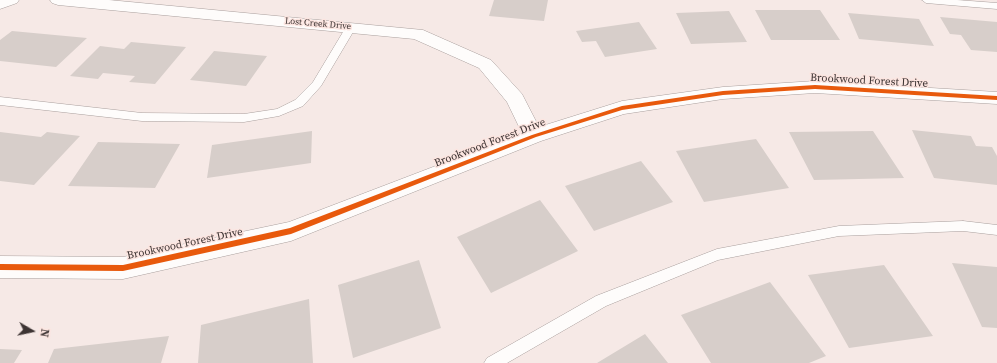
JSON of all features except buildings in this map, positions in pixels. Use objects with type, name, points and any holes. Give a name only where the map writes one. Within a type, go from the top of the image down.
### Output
[{"type":"street","points":[[0,4],[11,0]]},
{"type":"street","name":"Lost Creek Drive","points":[[58,0],[113,2],[417,34],[485,64],[515,99],[534,136]]},
{"type":"street","name":"Brookwood Forest Drive","points":[[0,266],[123,268],[291,231],[534,136],[622,108],[723,93],[816,87],[997,98]]},
{"type":"lane","points":[[926,0],[997,6]]},
{"type":"lane","points":[[0,101],[142,117],[244,118],[279,112],[299,103],[317,84],[351,27]]},
{"type":"lane","points":[[492,363],[601,302],[717,255],[840,231],[963,226],[997,230]]},
{"type":"cycle path","points":[[0,267],[123,268],[291,231],[534,136],[622,108],[723,93],[815,87],[997,98]]}]
